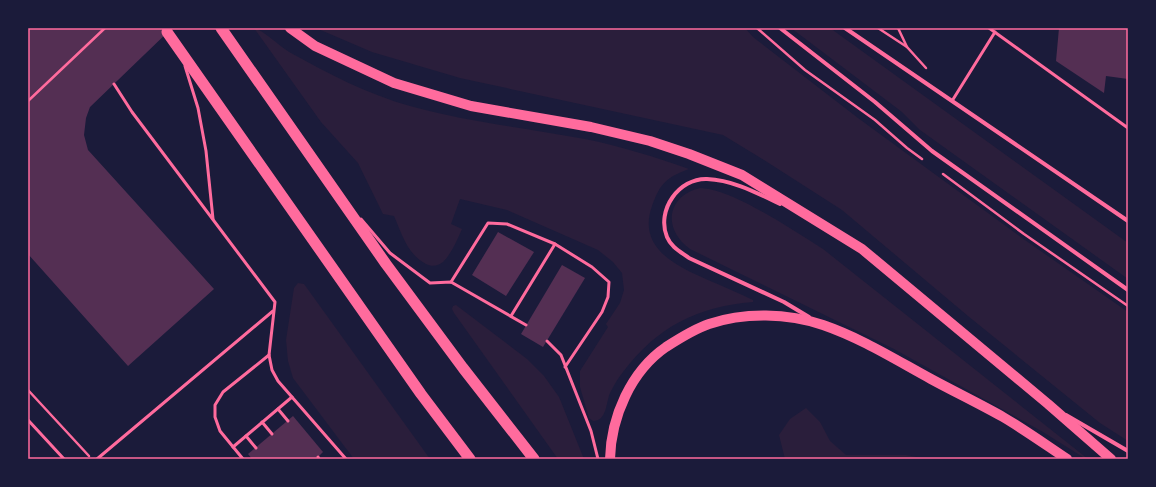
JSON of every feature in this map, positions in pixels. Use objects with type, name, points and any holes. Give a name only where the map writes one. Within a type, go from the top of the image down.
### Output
[{"type":"highway","points":[[221,28],[327,181],[463,368],[534,459]]},
{"type":"highway","points":[[167,32],[421,394],[470,459]]},
{"type":"main road","points":[[290,28],[315,46],[394,83],[471,106],[591,127],[650,141],[689,154],[742,175],[862,248],[1048,404],[1111,459]]},
{"type":"main road","points":[[610,459],[610,447],[616,417],[628,390],[644,366],[662,350],[683,336],[709,324],[737,318],[768,316],[794,319],[822,325],[857,339],[1004,418],[1066,459]]},
{"type":"street","points":[[780,28],[874,102],[932,151],[1128,290]]},
{"type":"street","points":[[845,28],[1128,221]]},
{"type":"street","points":[[817,220],[746,189],[724,181],[707,179],[694,180],[684,186],[672,198],[666,210],[664,224],[667,238],[675,248],[689,258],[784,302],[822,325]]},
{"type":"street","points":[[1048,404],[1128,451]]},
{"type":"lane","points":[[989,28],[1128,128]]},
{"type":"lane","points":[[952,101],[994,32]]},
{"type":"lane","points":[[180,51],[198,108],[206,151],[213,220]]},
{"type":"lane","points":[[114,84],[132,112],[275,302],[269,355],[272,370],[278,381],[346,459]]},
{"type":"lane","points":[[327,181],[390,253],[430,283],[452,282],[526,325]]},
{"type":"lane","points":[[452,282],[488,223],[507,224],[555,244],[592,267],[609,282],[608,297],[602,312],[565,367]]},
{"type":"lane","points":[[510,316],[555,244]]},
{"type":"lane","points":[[97,459],[273,311]]},
{"type":"lane","points":[[547,341],[561,355],[591,431],[598,459]]},
{"type":"lane","points":[[243,459],[220,431],[215,417],[215,405],[223,392],[269,355]]},
{"type":"lane","points":[[233,447],[292,397]]},
{"type":"lane","points":[[278,409],[288,421]]},
{"type":"lane","points":[[28,420],[64,459]]},
{"type":"lane","points":[[262,422],[272,434]]},
{"type":"lane","points":[[246,436],[256,448]]},
{"type":"path","points":[[28,100],[105,28]]},
{"type":"path","points":[[878,28],[907,47]]},
{"type":"path","points":[[898,28],[907,47],[924,67],[929,70]]},
{"type":"path","points":[[28,390],[92,459]]},
{"type":"shaded area","points":[[254,28],[263,32],[291,53],[349,83],[394,101],[432,112],[598,142],[637,152],[689,169],[675,175],[665,182],[661,186],[655,198],[649,221],[650,233],[655,244],[662,254],[672,262],[696,275],[753,300],[753,302],[696,314],[665,331],[650,342],[636,356],[616,382],[610,393],[601,418],[593,421],[589,418],[580,387],[580,371],[608,327],[606,324],[620,303],[624,290],[622,273],[613,262],[598,250],[507,210],[460,199],[451,224],[462,229],[449,255],[443,262],[435,266],[430,266],[419,260],[406,243],[394,216],[383,214],[358,163],[321,122]]},
{"type":"shaded area","points":[[316,28],[745,28],[753,37],[858,118],[1022,238],[1128,312],[1128,441],[1100,423],[968,316],[842,210],[723,135],[460,78],[372,52]]},
{"type":"shaded area","points":[[791,28],[830,28],[1128,243],[1128,279],[920,130],[902,112]]},
{"type":"shaded area","points":[[700,188],[714,190],[746,203],[823,249],[1088,459],[1043,432],[894,349],[690,249],[681,241],[675,232],[672,223],[672,214],[675,206],[681,198],[689,192]]},
{"type":"shaded area","points":[[298,283],[304,284],[430,459],[354,459],[293,378],[288,361],[286,340],[294,288]]},
{"type":"shaded area","points":[[456,305],[527,359],[544,376],[559,397],[584,459],[558,459],[454,313],[452,309],[453,306]]},
{"type":"shaded area","points":[[806,408],[820,422],[830,441],[846,455],[906,455],[927,459],[785,459],[779,435],[790,419]]},
{"type":"building","points":[[28,28],[172,28],[90,107],[86,118],[84,135],[88,150],[214,289],[128,366],[28,254]]},
{"type":"building","points":[[1059,28],[1128,28],[1128,79],[1106,76],[1104,93],[1056,61]]},
{"type":"building","points":[[498,232],[534,252],[506,296],[472,275]]},
{"type":"building","points":[[562,265],[585,278],[543,347],[521,334]]},
{"type":"building","points":[[293,416],[323,452],[316,459],[252,459],[248,454]]}]
